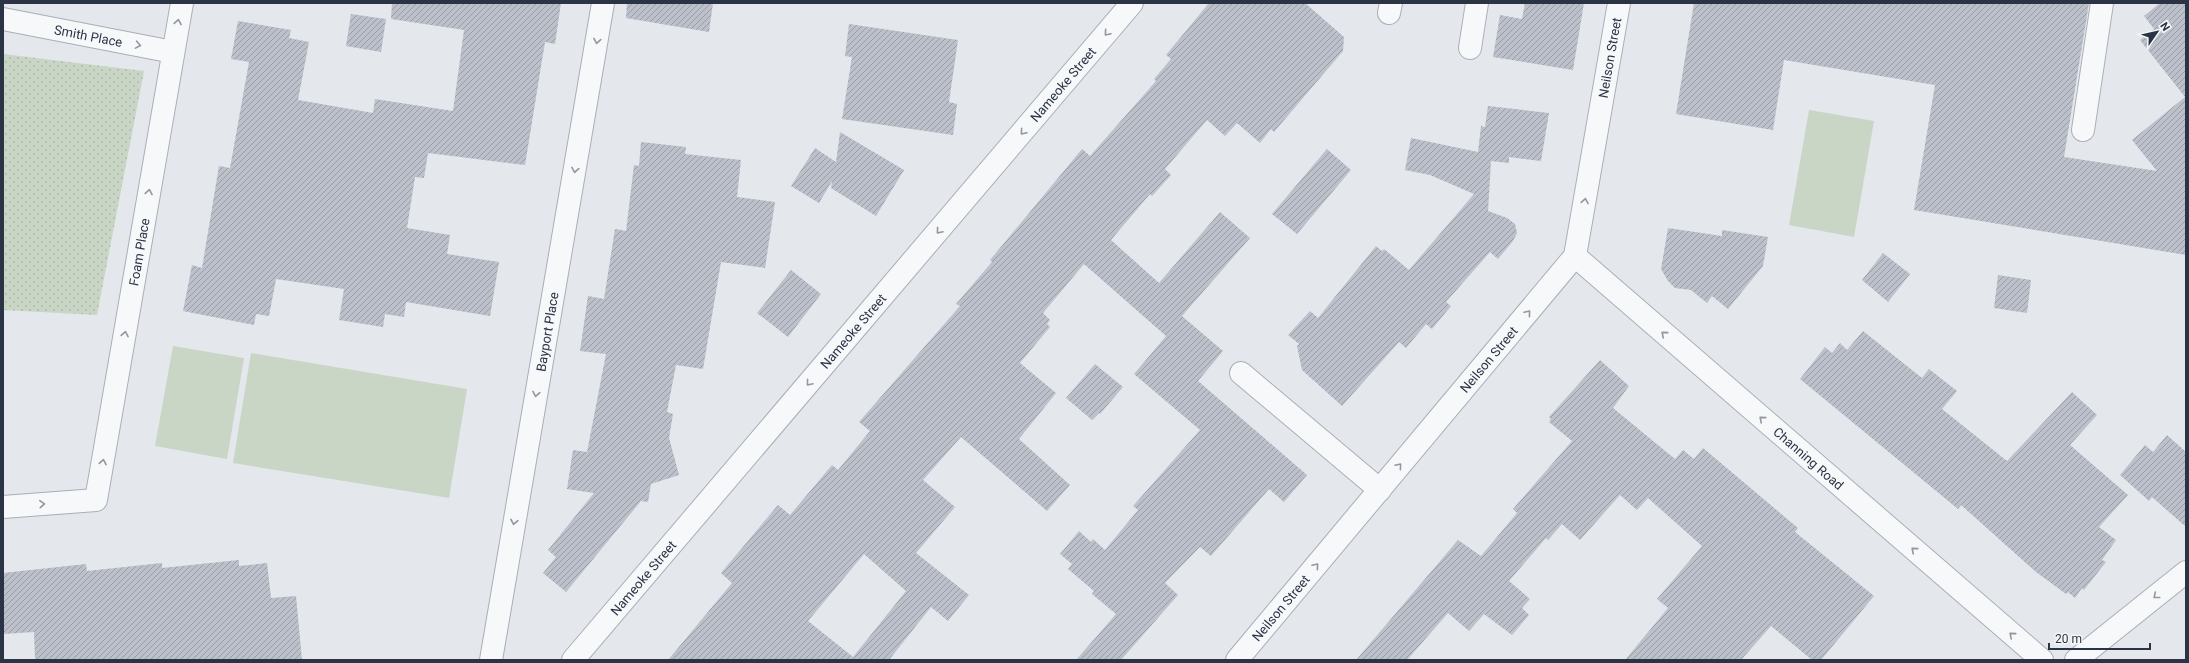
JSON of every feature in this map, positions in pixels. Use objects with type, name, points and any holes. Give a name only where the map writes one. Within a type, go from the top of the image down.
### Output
[{"type":"street","name":"Foam Place","points":[[3,507],[96,500],[182,3]]},
{"type":"street","name":"Bayport Place","points":[[491,660],[603,3]]},
{"type":"street","name":"Nameoke Street","points":[[574,660],[1132,3]]},
{"type":"street","points":[[1470,48],[1477,3]]},
{"type":"street","name":"Neilson Street","points":[[1237,660],[1575,256],[1619,3]]},
{"type":"street","points":[[2083,130],[2102,3]]},
{"type":"street","name":"Smith Place","points":[[3,19],[173,52]]},
{"type":"street","name":"Channing Road","points":[[1575,256],[2042,660]]},
{"type":"street","points":[[1240,373],[1380,490]]},
{"type":"street","points":[[2076,660],[2186,572]]},
{"type":"green space","points":[[3,54],[144,71],[97,315],[3,310]]},
{"type":"green space","points":[[1809,110],[1874,121],[1854,237],[1789,225]]},
{"type":"green space","points":[[173,346],[244,358],[227,459],[155,446]]},
{"type":"green space","points":[[251,353],[467,389],[449,498],[233,463]]},
{"type":"building","points":[[392,3],[561,3],[555,44],[545,42],[525,165],[428,153],[424,178],[415,177],[407,228],[450,235],[447,254],[499,262],[490,316],[406,302],[404,317],[385,314],[383,327],[339,320],[344,289],[276,279],[269,316],[256,314],[254,325],[183,311],[192,265],[202,268],[219,166],[230,168],[249,62],[231,59],[238,21],[291,30],[289,38],[309,42],[298,100],[373,113],[375,99],[453,111],[464,30],[391,19]]},
{"type":"building","points":[[627,3],[713,3],[709,32],[626,18]]},
{"type":"building","points":[[1209,3],[1305,3],[1344,37],[1343,51],[1274,132],[1271,129],[1260,143],[1237,123],[1225,136],[1207,120],[1165,169],[1171,175],[1152,196],[1150,194],[1111,240],[1159,283],[1220,212],[1250,238],[1182,316],[1223,351],[1198,381],[1307,475],[1284,502],[1269,489],[1211,556],[1200,547],[1165,583],[1178,595],[1121,660],[1076,660],[1116,614],[1092,594],[1094,591],[1068,569],[1072,564],[1060,554],[1079,531],[1091,542],[1093,539],[1105,550],[1138,510],[1133,506],[1200,430],[1134,374],[1166,336],[1084,264],[1043,313],[1050,320],[1047,324],[1050,327],[1020,363],[1056,393],[1019,439],[1070,485],[1047,511],[961,437],[923,480],[955,507],[916,553],[969,595],[948,621],[931,607],[889,660],[668,660],[732,583],[721,573],[778,505],[790,515],[832,465],[838,470],[870,431],[859,422],[960,306],[956,304],[992,262],[990,260],[1082,149],[1090,156],[1156,81],[1154,79],[1171,59],[1166,55]],"holes":[[[864,554],[906,591],[853,657],[808,621]]]},
{"type":"building","points":[[1525,3],[1584,3],[1573,70],[1493,57],[1500,15],[1522,19]]},
{"type":"building","points":[[1694,3],[2089,3],[2064,157],[2157,171],[2132,140],[2185,97],[2140,40],[2154,29],[2144,16],[2160,3],[2186,3],[2186,255],[1914,210],[1935,85],[1784,60],[1773,130],[1676,114]]},
{"type":"building","points":[[351,14],[386,19],[381,52],[346,46]]},
{"type":"building","points":[[849,24],[958,40],[949,102],[957,104],[953,135],[842,119],[852,57],[845,56]]},
{"type":"building","points":[[1488,106],[1549,113],[1541,161],[1509,157],[1509,163],[1491,161],[1488,211],[1507,218],[1515,224],[1517,233],[1513,241],[1498,259],[1490,252],[1446,302],[1451,306],[1432,329],[1426,324],[1406,348],[1399,342],[1342,406],[1302,370],[1297,346],[1299,344],[1288,335],[1310,311],[1318,318],[1376,246],[1382,251],[1384,249],[1409,270],[1474,194],[1430,175],[1405,170],[1411,138],[1478,152],[1481,126],[1485,127]]},
{"type":"building","points":[[840,132],[904,170],[876,216],[831,188],[832,181],[819,203],[791,186],[815,148],[836,162]]},
{"type":"building","points":[[641,142],[686,147],[685,154],[741,160],[737,197],[775,202],[765,268],[721,262],[703,369],[676,365],[667,412],[673,414],[669,438],[679,475],[651,484],[648,502],[641,501],[566,592],[543,573],[556,557],[548,550],[594,493],[567,489],[573,450],[587,452],[606,354],[580,351],[588,296],[604,299],[615,229],[626,231],[634,165],[639,166]]},
{"type":"building","points":[[1327,149],[1351,170],[1297,234],[1272,214]]},
{"type":"building","points":[[1668,228],[1722,236],[1722,230],[1768,237],[1763,266],[1728,309],[1712,296],[1707,303],[1691,290],[1675,288],[1668,281],[1661,269]]},
{"type":"building","points":[[1883,253],[1910,274],[1888,302],[1862,280]]},
{"type":"building","points":[[791,270],[821,294],[788,337],[757,313]]},
{"type":"building","points":[[1998,275],[2031,280],[2027,313],[1994,308]]},
{"type":"building","points":[[1863,331],[1922,378],[1929,369],[1957,391],[1942,409],[2007,461],[2072,392],[2097,415],[2070,445],[2128,495],[2099,527],[2116,540],[2102,560],[2106,562],[2084,590],[2082,588],[2075,598],[2068,592],[2066,594],[2036,572],[1961,505],[1958,509],[1800,379],[1825,347],[1832,353],[1840,343],[1847,350]]},
{"type":"building","points":[[1600,360],[1629,386],[1613,408],[1675,459],[1683,450],[1694,459],[1703,448],[1798,528],[1795,532],[1874,596],[1821,660],[1812,660],[1771,626],[1741,660],[1625,660],[1668,608],[1657,599],[1702,546],[1648,498],[1637,510],[1620,495],[1580,540],[1562,524],[1548,540],[1546,538],[1509,581],[1530,599],[1522,608],[1529,615],[1512,635],[1484,614],[1469,631],[1448,613],[1407,660],[1356,660],[1458,540],[1481,556],[1517,513],[1513,509],[1572,441],[1549,422],[1551,419],[1549,417]]},
{"type":"building","points":[[1095,364],[1123,387],[1100,414],[1099,413],[1092,420],[1066,398]]},
{"type":"building","points":[[2167,435],[2186,452],[2186,527],[2152,497],[2149,501],[2120,475],[2145,445],[2153,452]]},
{"type":"building","points":[[239,560],[239,566],[267,563],[271,598],[296,596],[302,660],[35,660],[34,632],[3,634],[3,573],[86,564],[87,571],[162,563],[162,568]]}]
